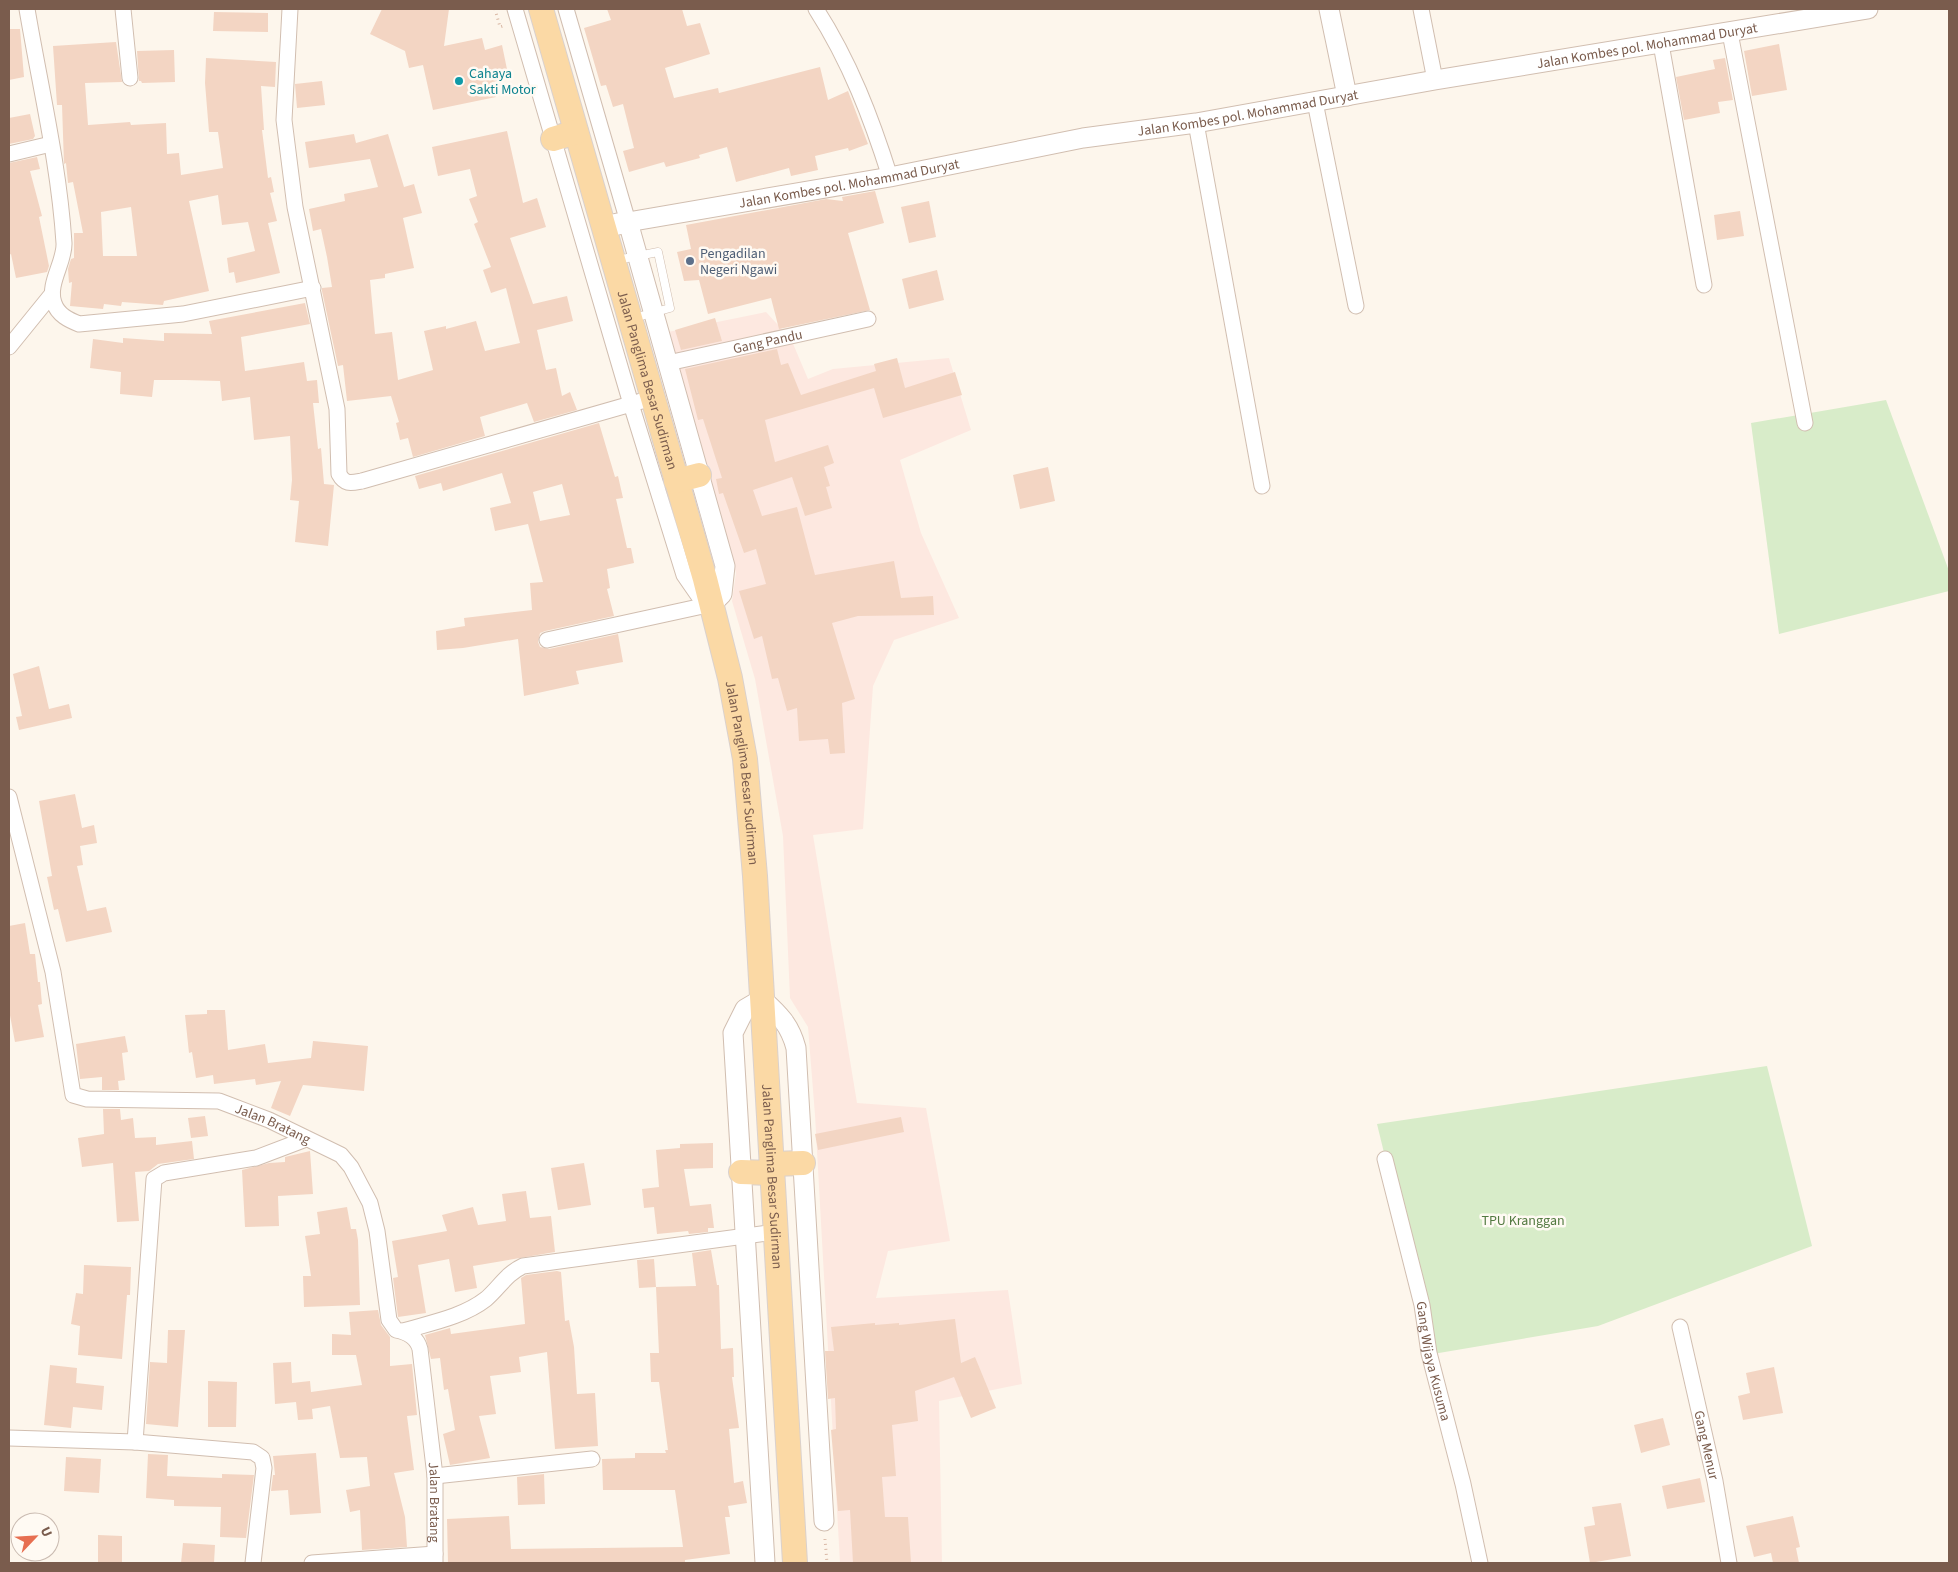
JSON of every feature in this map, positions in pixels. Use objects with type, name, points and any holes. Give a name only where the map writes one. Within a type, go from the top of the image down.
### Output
[{"type":"main road","name":"Jalan Panglima Besar Sudirman","points":[[540,9],[630,319],[641,401],[676,481],[712,604],[730,678],[746,776],[755,876],[795,1563]]},
{"type":"main road","points":[[553,139],[576,132]]},
{"type":"main road","points":[[603,227],[628,222]]},
{"type":"main road","points":[[676,481],[699,475]]},
{"type":"main road","points":[[741,1172],[803,1163]]},
{"type":"street","points":[[27,9],[51,144],[64,245],[52,294],[54,304],[59,312],[68,320],[79,324],[183,314],[312,288]]},
{"type":"street","points":[[123,9],[130,78]]},
{"type":"street","points":[[290,9],[284,120],[295,207],[337,410],[339,474],[345,482],[362,481],[641,401]]},
{"type":"street","points":[[514,9],[553,139],[641,401],[684,575],[702,601],[712,604]]},
{"type":"street","points":[[547,640],[712,604],[722,594],[725,566],[566,9]]},
{"type":"street","points":[[816,9],[836,40],[854,75],[869,111],[890,177]]},
{"type":"street","points":[[1329,9],[1347,96]]},
{"type":"street","points":[[1420,9],[1435,80]]},
{"type":"street","name":"Jalan Kombes pol. Mohammad Duryat","points":[[628,222],[890,177],[1083,138],[1196,123],[1435,80],[1868,9]]},
{"type":"street","points":[[1730,33],[1805,423]]},
{"type":"street","points":[[1660,44],[1704,285]]},
{"type":"street","points":[[1315,102],[1356,306]]},
{"type":"street","points":[[1196,123],[1262,486]]},
{"type":"street","points":[[9,154],[51,144]]},
{"type":"street","points":[[9,347],[52,294]]},
{"type":"street","name":"Gang Pandu","points":[[668,363],[868,319]]},
{"type":"street","name":"Jalan Bratang","points":[[9,797],[53,972],[73,1095],[87,1099],[219,1101],[246,1110],[341,1155],[351,1166],[360,1181],[370,1203],[377,1231],[389,1320],[396,1330],[403,1331],[415,1339],[420,1349],[435,1476],[435,1559]]},
{"type":"street","points":[[765,1563],[733,1033],[745,1010],[762,998],[782,1016],[794,1041],[824,1521]]},
{"type":"street","points":[[135,1442],[154,1179],[164,1173],[256,1158],[306,1139]]},
{"type":"street","name":"Gang Wijaya Kusuma","points":[[1385,1159],[1422,1305],[1429,1353],[1463,1484],[1480,1563]]},
{"type":"street","points":[[403,1331],[467,1310],[486,1298],[512,1271],[523,1266],[775,1232]]},
{"type":"street","name":"Gang Menur","points":[[1680,1327],[1715,1481],[1729,1563]]},
{"type":"street","points":[[9,1438],[135,1442],[253,1452],[262,1458],[264,1468],[253,1563]]},
{"type":"street","points":[[435,1476],[592,1459]]},
{"type":"street","points":[[312,1563],[435,1559]]},
{"type":"lane","points":[[613,261],[638,256]]},
{"type":"lane","points":[[630,319],[654,312]]},
{"type":"path","points":[[824,1521],[827,1563]]},
{"type":"shaded area","points":[[766,312],[791,339],[808,379],[833,369],[949,358],[971,430],[900,460],[921,533],[959,618],[894,640],[873,686],[863,829],[813,835],[857,1103],[926,1108],[950,1241],[888,1251],[876,1298],[1008,1290],[1022,1384],[939,1401],[942,1563],[840,1563],[815,1115],[808,1027],[790,998],[783,836],[755,679],[732,601],[736,573],[668,332]]},
{"type":"green space","points":[[1886,400],[1949,571],[1949,591],[1779,634],[1751,423]]},
{"type":"green space","name":"TPU Kranggan","points":[[1767,1066],[1812,1246],[1598,1326],[1433,1354],[1377,1124]]},
{"type":"building","points":[[382,9],[449,9],[444,46],[482,38],[485,50],[502,45],[509,79],[492,82],[496,97],[433,110],[423,65],[409,68],[405,51],[370,34]]},
{"type":"building","points":[[607,9],[682,9],[687,26],[700,23],[710,54],[665,68],[674,98],[718,88],[719,93],[820,67],[828,100],[848,91],[868,144],[849,151],[848,148],[815,156],[818,170],[791,176],[789,168],[736,182],[727,147],[699,155],[700,158],[666,167],[664,162],[629,172],[623,151],[634,148],[623,104],[613,107],[606,85],[601,86],[584,28],[611,20]]},
{"type":"building","points":[[214,12],[268,13],[268,32],[213,31]]},
{"type":"building","points":[[9,29],[20,29],[24,77],[9,80]]},
{"type":"building","points":[[116,42],[122,82],[85,83],[88,125],[130,122],[131,125],[166,123],[167,154],[179,153],[181,175],[223,168],[218,132],[209,132],[205,83],[206,58],[276,62],[275,87],[261,86],[264,130],[262,130],[268,178],[271,177],[274,192],[270,193],[277,221],[268,223],[280,273],[236,283],[234,272],[229,273],[227,258],[255,251],[248,222],[222,225],[218,195],[189,201],[209,291],[164,301],[163,305],[122,302],[121,306],[104,304],[103,309],[70,306],[72,282],[69,283],[68,269],[71,259],[74,258],[74,233],[83,233],[73,182],[68,183],[66,163],[64,164],[62,105],[57,105],[53,46]],"holes":[[[131,207],[137,256],[103,256],[101,212]]]},
{"type":"building","points":[[1779,44],[1787,90],[1752,96],[1744,51]]},
{"type":"building","points":[[174,50],[175,82],[142,83],[139,81],[137,51]]},
{"type":"building","points":[[1725,58],[1733,100],[1718,102],[1720,113],[1684,120],[1676,77],[1715,69],[1713,60]]},
{"type":"building","points":[[322,81],[325,105],[297,108],[295,84]]},
{"type":"building","points":[[30,114],[35,136],[33,139],[9,144],[9,118]]},
{"type":"building","points":[[507,131],[523,203],[537,198],[546,227],[510,238],[533,304],[567,296],[573,321],[537,330],[546,370],[556,368],[562,396],[570,392],[577,410],[534,422],[527,403],[480,417],[485,436],[413,457],[408,438],[400,440],[396,423],[399,422],[391,396],[347,401],[343,365],[338,366],[322,291],[322,288],[332,287],[327,257],[321,229],[313,231],[309,209],[345,201],[344,194],[378,187],[370,159],[309,168],[305,142],[354,134],[356,143],[388,134],[404,187],[414,184],[422,213],[403,218],[414,268],[385,274],[385,278],[370,280],[375,334],[392,332],[398,380],[433,370],[424,331],[446,326],[446,329],[476,321],[485,351],[520,343],[506,288],[491,293],[483,270],[491,267],[474,224],[478,222],[469,199],[477,196],[470,169],[438,176],[432,147]]},
{"type":"building","points":[[37,157],[40,169],[30,171],[42,216],[39,217],[49,266],[47,272],[16,278],[11,254],[9,255],[9,163]]},
{"type":"building","points":[[875,191],[884,223],[848,233],[870,310],[779,329],[771,298],[708,314],[699,280],[684,281],[677,252],[691,249],[686,225],[826,199],[843,201],[842,197]]},
{"type":"building","points":[[929,201],[936,237],[909,243],[901,207]]},
{"type":"building","points":[[1740,211],[1744,236],[1717,240],[1714,215]]},
{"type":"building","points":[[937,270],[944,300],[909,309],[902,279]]},
{"type":"building","points":[[305,303],[310,324],[241,337],[245,371],[304,362],[307,381],[317,380],[319,403],[313,403],[318,449],[321,448],[324,484],[334,485],[328,546],[295,542],[299,501],[290,500],[292,480],[290,436],[254,440],[250,397],[222,401],[220,381],[185,380],[154,380],[152,397],[120,394],[121,372],[90,368],[93,339],[123,343],[123,338],[164,341],[164,333],[212,334],[209,321]]},
{"type":"building","points":[[715,318],[722,341],[681,350],[675,330]]},
{"type":"building","points":[[777,349],[781,365],[788,363],[801,395],[876,371],[874,364],[897,358],[905,388],[955,372],[962,395],[883,418],[874,388],[765,420],[775,462],[828,445],[834,463],[824,467],[830,486],[826,487],[832,508],[805,516],[792,477],[753,490],[762,516],[797,507],[815,575],[894,561],[901,598],[933,596],[934,615],[858,616],[832,623],[855,699],[842,703],[845,753],[830,754],[828,739],[799,741],[797,708],[787,711],[778,678],[772,679],[762,636],[754,639],[739,591],[766,584],[756,549],[744,553],[723,493],[719,494],[716,479],[722,478],[703,419],[698,420],[685,369]]},
{"type":"building","points":[[599,423],[615,477],[618,476],[623,498],[616,499],[627,548],[631,548],[634,563],[607,569],[610,588],[607,589],[614,616],[545,631],[540,633],[538,642],[540,647],[549,649],[618,634],[623,662],[576,671],[579,684],[524,696],[518,639],[463,648],[437,650],[436,631],[465,626],[464,618],[532,610],[530,583],[543,582],[528,524],[495,531],[490,508],[511,503],[502,473],[443,491],[441,483],[419,489],[415,476]],"holes":[[[562,484],[570,515],[540,521],[533,492]]]},
{"type":"building","points":[[1048,467],[1055,501],[1020,509],[1013,475]]},
{"type":"building","points":[[39,666],[49,709],[69,704],[72,718],[19,730],[16,717],[22,716],[13,674]]},
{"type":"building","points":[[75,794],[82,828],[94,825],[97,843],[80,846],[83,865],[77,866],[87,911],[106,907],[112,932],[66,942],[58,909],[54,910],[47,877],[52,876],[39,801]]},
{"type":"building","points":[[25,923],[30,954],[35,954],[38,982],[40,982],[42,1004],[38,1005],[44,1037],[15,1042],[9,1010],[9,926]]},
{"type":"building","points":[[207,1010],[225,1010],[228,1050],[265,1044],[268,1063],[311,1058],[313,1041],[368,1046],[364,1091],[303,1085],[290,1116],[271,1108],[281,1081],[256,1085],[255,1079],[214,1084],[213,1075],[196,1078],[192,1052],[189,1053],[185,1015],[207,1014]]},
{"type":"building","points":[[125,1036],[128,1052],[122,1053],[125,1080],[118,1081],[119,1090],[102,1090],[102,1077],[80,1079],[76,1044]]},
{"type":"building","points":[[103,1109],[120,1109],[121,1120],[133,1118],[135,1138],[156,1137],[156,1145],[192,1141],[194,1159],[158,1164],[149,1171],[135,1172],[139,1221],[117,1222],[113,1163],[82,1167],[78,1138],[104,1134]]},
{"type":"building","points":[[205,1116],[208,1136],[191,1138],[188,1118]]},
{"type":"building","points":[[901,1117],[904,1132],[818,1150],[815,1134]]},
{"type":"building","points":[[713,1143],[713,1168],[684,1169],[690,1206],[711,1204],[714,1228],[708,1228],[708,1232],[689,1234],[688,1231],[657,1234],[654,1207],[644,1208],[642,1189],[659,1187],[656,1150],[680,1148],[680,1144]]},
{"type":"building","points":[[310,1151],[313,1194],[278,1196],[279,1226],[245,1227],[242,1170],[269,1163],[285,1162],[285,1157]]},
{"type":"building","points":[[584,1163],[591,1205],[558,1210],[551,1168]]},
{"type":"building","points":[[526,1191],[530,1218],[551,1216],[555,1252],[473,1266],[477,1288],[455,1292],[449,1259],[418,1265],[426,1313],[398,1317],[393,1278],[398,1277],[392,1241],[447,1231],[442,1215],[473,1207],[478,1225],[506,1221],[502,1194]]},
{"type":"building","points":[[347,1207],[351,1229],[356,1229],[358,1240],[360,1305],[304,1307],[303,1276],[311,1276],[305,1236],[320,1234],[317,1212]]},
{"type":"building","points":[[711,1250],[717,1285],[719,1285],[721,1349],[733,1348],[734,1377],[732,1377],[739,1428],[729,1429],[734,1483],[743,1481],[747,1503],[728,1506],[730,1517],[725,1517],[730,1554],[685,1560],[685,1563],[448,1563],[447,1519],[509,1516],[511,1549],[683,1547],[675,1490],[603,1490],[602,1459],[635,1458],[635,1453],[666,1453],[665,1450],[668,1450],[659,1382],[651,1382],[650,1353],[659,1353],[656,1287],[696,1286],[692,1253]]},
{"type":"building","points":[[654,1259],[656,1287],[639,1288],[637,1260]]},
{"type":"building","points":[[84,1265],[131,1267],[130,1295],[127,1295],[122,1359],[78,1355],[80,1326],[71,1324],[76,1293],[83,1294]]},
{"type":"building","points":[[561,1272],[565,1321],[569,1320],[574,1347],[577,1394],[595,1393],[598,1446],[555,1449],[547,1352],[519,1357],[521,1372],[490,1376],[496,1414],[479,1416],[490,1458],[450,1465],[443,1434],[455,1430],[448,1389],[444,1390],[440,1358],[431,1359],[425,1335],[450,1328],[451,1334],[525,1324],[521,1278],[526,1275]]},
{"type":"building","points":[[378,1310],[381,1325],[390,1337],[390,1366],[412,1364],[417,1415],[407,1416],[414,1470],[394,1473],[405,1517],[407,1547],[362,1550],[360,1510],[350,1512],[346,1490],[370,1486],[367,1457],[340,1458],[330,1406],[312,1409],[313,1419],[298,1420],[296,1402],[275,1404],[273,1363],[291,1362],[292,1383],[310,1381],[311,1392],[362,1385],[356,1355],[332,1355],[332,1334],[351,1335],[349,1312]]},
{"type":"building","points":[[955,1319],[961,1363],[975,1357],[996,1408],[971,1418],[954,1377],[915,1391],[918,1421],[892,1425],[896,1476],[882,1477],[885,1517],[908,1517],[911,1563],[853,1563],[850,1510],[838,1511],[831,1430],[836,1429],[835,1398],[828,1399],[825,1351],[834,1351],[831,1327],[875,1323],[875,1325],[899,1323],[899,1325]]},
{"type":"building","points":[[168,1330],[185,1330],[178,1427],[146,1424],[150,1362],[167,1363]]},
{"type":"building","points":[[50,1365],[77,1368],[76,1383],[104,1386],[102,1410],[73,1407],[71,1428],[44,1425]]},
{"type":"building","points":[[1774,1367],[1783,1413],[1743,1420],[1738,1396],[1750,1393],[1746,1373]]},
{"type":"building","points":[[208,1381],[237,1382],[236,1427],[208,1427]]},
{"type":"building","points":[[1663,1418],[1670,1445],[1641,1453],[1634,1425]]},
{"type":"building","points":[[316,1453],[321,1513],[290,1515],[288,1490],[271,1491],[273,1475],[275,1475],[273,1456]]},
{"type":"building","points":[[148,1454],[168,1455],[167,1476],[222,1478],[222,1474],[254,1475],[246,1538],[220,1537],[221,1507],[174,1506],[174,1500],[146,1498]]},
{"type":"building","points":[[66,1457],[101,1459],[99,1493],[64,1491]]},
{"type":"building","points":[[544,1474],[545,1504],[518,1505],[517,1477]]},
{"type":"building","points":[[1700,1478],[1705,1502],[1667,1509],[1662,1486]]},
{"type":"building","points":[[1621,1503],[1631,1556],[1590,1563],[1584,1527],[1595,1525],[1592,1507]]},
{"type":"building","points":[[1793,1516],[1800,1547],[1796,1548],[1799,1563],[1773,1563],[1771,1553],[1754,1557],[1746,1526]]},
{"type":"building","points":[[98,1535],[122,1536],[122,1563],[98,1563]]},
{"type":"building","points":[[183,1543],[215,1545],[214,1563],[181,1563]]},
{"type":"place","name":"Cahaya Sakti Motor","points":[[459,81]]},
{"type":"place","name":"Pengadilan Negeri Ngawi","points":[[690,261]]}]
